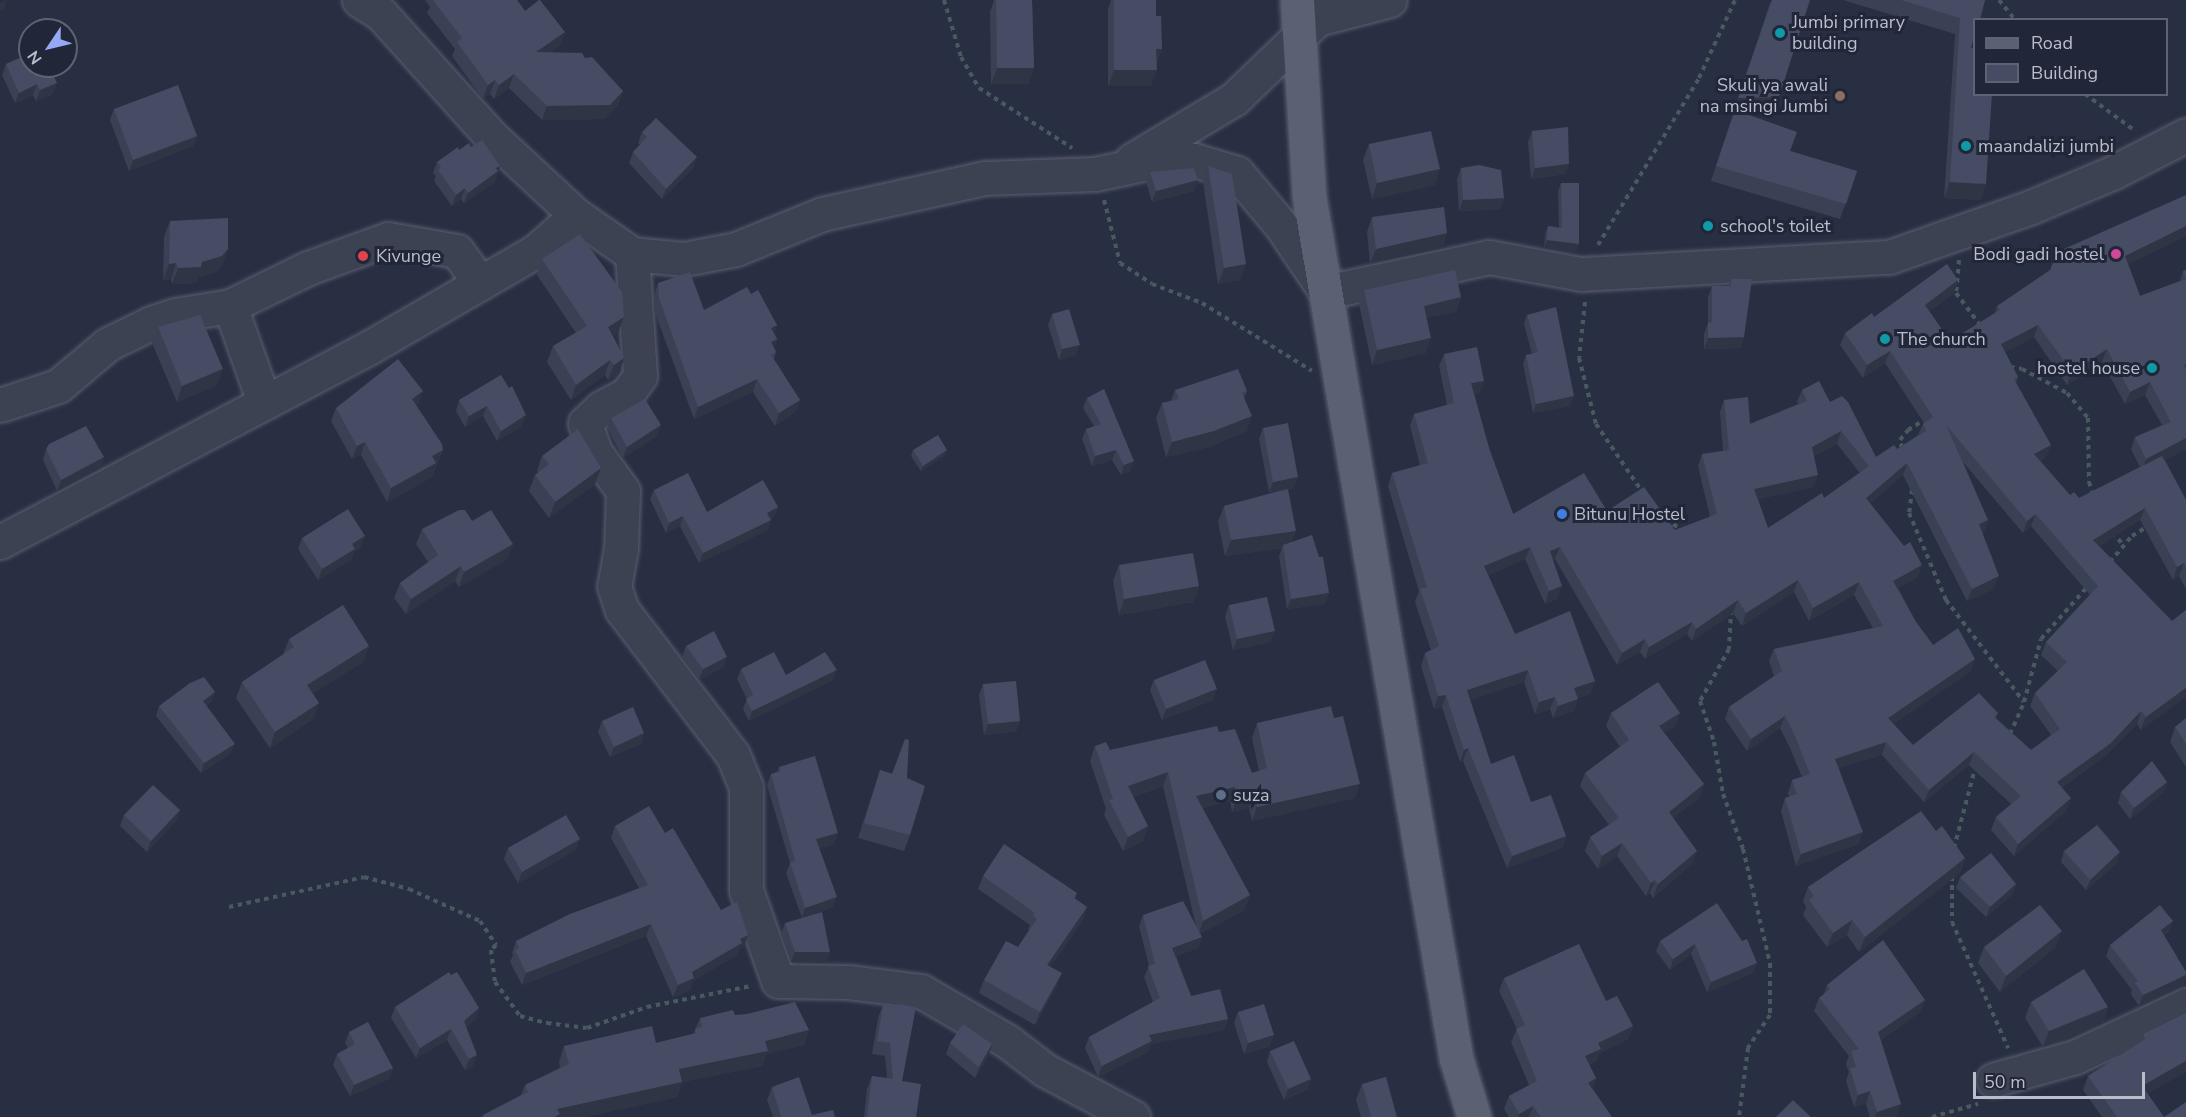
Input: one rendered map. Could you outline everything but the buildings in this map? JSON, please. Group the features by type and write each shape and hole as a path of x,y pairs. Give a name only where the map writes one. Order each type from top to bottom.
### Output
{"main road":[{"path":"1310,15 1309,196 1456,1058 1474,1117"}],"street":[{"path":"359,0 381,14 491,136 576,215 632,254 684,259 736,249 822,214 985,178 1095,174 1173,160 1194,160 1237,173 1280,224 1326,292 1489,257 1581,273 1889,257 2031,207 2173,142"},
{"path":"1095,174 1135,159 1234,99 1310,15 1390,0"},
{"path":"0,543 480,283 537,250 576,215"},
{"path":"0,405 58,386 108,344 151,323 175,315 230,306 308,268 388,239 457,251 480,283"},
{"path":"632,254 640,376 627,394 601,408 585,423 595,452 623,491 621,548 614,586 622,610 733,755 746,788 746,890 778,981 848,982 921,991 1007,1041 1045,1070 1133,1117"},
{"path":"230,306 264,402"},
{"path":"1993,1080 2075,1057 2186,1005"}],"path":[{"path":"944,0 962,57 980,88 1067,143 1095,174 1113,226 1120,263 1152,284 1202,303 1343,391"},
{"path":"1648,499 1596,424 1579,358 1586,291 1581,273 1699,78 1735,0"},
{"path":"2000,0 2014,18"},
{"path":"2089,96 2173,142"},
{"path":"1951,236 1959,258 1956,293 1986,334"},
{"path":"2002,360 2005,367 2022,369 2067,393 2088,418 2089,482 2096,504"},
{"path":"1902,451 1900,440 1908,430 1936,412"},
{"path":"1913,481 1909,513 1946,600 2024,702"},
{"path":"1663,516 1688,538"},
{"path":"2106,522 2124,546"},
{"path":"2101,571 2124,546 2150,525"},
{"path":"2004,737 2013,732 2024,702 2041,639 2094,580"},
{"path":"1727,604 1733,614 1729,649 1700,701 1714,742 1723,794 1743,849 1770,963 1770,1015 1749,1048 1739,1117"},
{"path":"1952,856 1977,760"},
{"path":"1932,1117 1982,1102 2008,1048 1952,922 1952,867"},
{"path":"229,907 364,877 409,889 480,921 496,945 490,950 495,982 520,1016 547,1023 587,1028 647,1007 778,981"}],"place":[{"name":"Jumbi primary building","path":"1780,33"},
{"name":"Skuli ya awali na msingi Jumbi","path":"1840,96"},
{"name":"maandalizi jumbi","path":"1966,146"},
{"name":"school's toilet","path":"1708,226"},
{"name":"Bodi gadi hostel","path":"2116,254"},
{"name":"Kivunge","path":"363,256"},
{"name":"The church","path":"1885,339"},
{"name":"hostel house","path":"2152,368"},
{"name":"Bitunu Hostel","path":"1562,514"},
{"name":"suza","path":"1221,795"}]}
